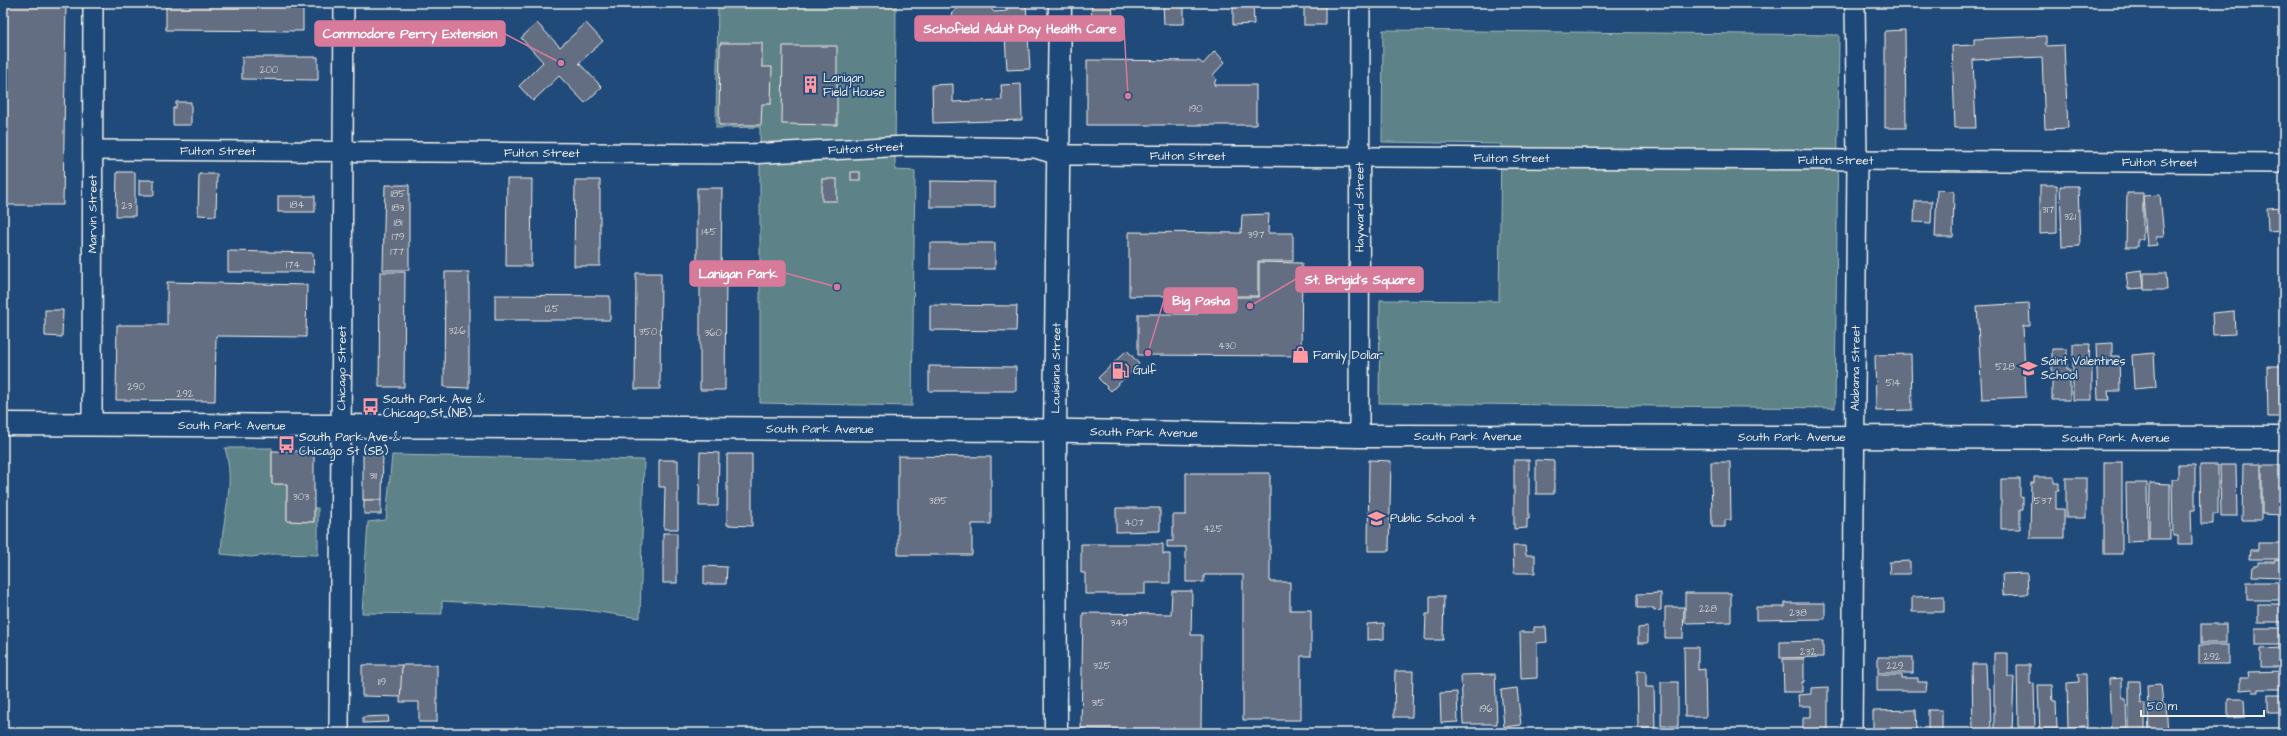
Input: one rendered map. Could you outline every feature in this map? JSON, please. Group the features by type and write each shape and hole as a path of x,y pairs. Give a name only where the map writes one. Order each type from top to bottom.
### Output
{"street":[{"name":"Marvin Street","path":"92,425 94,150 93,3"},
{"name":"Chicago Street","path":"339,733 344,3"},
{"name":"Louisiana Street","path":"1056,733 1055,431 1060,3"},
{"name":"Hayward Street","path":"1359,436 1360,3"},
{"name":"Alabama Street","path":"1852,733 1857,160 1855,3"},
{"name":"Fulton Street","path":"94,150 748,154 907,146 1035,148 1058,155 2284,162"},
{"name":"South Park Avenue","path":"3,424 1055,431 1359,436 2284,438"}],"green space":[{"path":"718,3 896,3 895,170 915,171 912,406 760,403 760,127 716,128"},
{"path":"1383,30 1839,35 1835,408 1379,403 1380,300 1499,301 1501,144 1382,142"},
{"path":"225,448 272,448 272,484 287,484 287,521 314,522 314,508 318,508 318,555 274,554 251,557 221,554 229,488 228,462"},
{"path":"392,455 644,460 640,618 585,610 442,601 442,614 362,613 368,522 386,520"}],"building":[{"path":"3,3 66,3 63,205 3,205"},
{"path":"166,3 303,3 303,31 166,30"},
{"path":"964,3 986,3 994,12 1007,11 1007,3 1026,3 1030,69 1007,70 1004,19 997,19 974,40 951,14"},
{"path":"1091,3 1112,3 1113,20 1092,21"},
{"path":"1163,3 1184,3 1184,24 1164,24"},
{"path":"1233,3 1253,3 1254,24 1233,25"},
{"path":"1304,3 1325,3 1325,25 1304,25"},
{"path":"537,23 560,47 586,23 603,41 579,63 602,87 585,103 559,76 533,101 519,86 543,62 521,38"},
{"path":"1905,30 1906,128 1885,128 1885,31"},
{"path":"2046,36 2046,46 2064,45 2068,128 2045,129 2042,57 1973,60 1976,128 1955,128 1952,46 1974,45 1974,39"},
{"path":"720,43 762,43 762,67 772,67 771,104 762,104 761,125 719,125"},
{"name":"Lanigan Field House","path":"783,46 837,46 837,125 782,124"},
{"path":"1215,51 1225,62 1213,75 1216,79 1214,85 1256,85 1256,125 1087,125 1087,60 1199,61 1203,64"},
{"path":"242,57 318,57 318,80 242,79"},
{"path":"953,84 953,102 1002,100 1001,85 1021,84 1022,120 933,123 932,85"},
{"path":"176,102 191,102 191,125 173,125 173,108 176,108"},
{"path":"117,172 135,172 135,216 116,216"},
{"path":"851,172 860,172 860,180 851,180"},
{"path":"199,174 217,174 216,216 198,215"},
{"path":"507,179 532,179 531,266 506,266"},
{"path":"822,179 837,179 837,201 822,201"},
{"path":"139,180 154,180 154,195 139,195"},
{"path":"575,180 600,180 600,266 574,266"},
{"path":"930,181 995,182 995,207 930,207"},
{"path":"385,185 409,185 409,270 383,270"},
{"path":"2040,185 2057,185 2057,233 2040,234"},
{"path":"2060,186 2078,186 2080,246 2062,247"},
{"path":"697,188 722,188 721,274 697,274"},
{"path":"1937,190 1954,191 1953,237 1935,237"},
{"path":"2127,193 2143,193 2143,239 2138,239 2138,247 2126,247"},
{"path":"2160,195 2164,237 2156,237 2157,245 2147,246 2143,196"},
{"path":"278,196 315,196 315,212 278,212"},
{"path":"1915,201 1932,201 1931,223 1914,222"},
{"path":"2284,207 2284,230 2268,231 2267,208"},
{"path":"1269,214 1268,233 1293,233 1293,261 1258,261 1258,296 1129,296 1129,232 1241,233 1242,215"},
{"path":"930,243 995,243 995,269 930,269"},
{"path":"228,251 313,253 314,272 228,272"},
{"path":"1259,262 1302,263 1301,356 1138,355 1138,314 1198,314 1198,297 1259,297"},
{"path":"2142,270 2144,288 2128,289 2126,272"},
{"path":"380,272 405,272 404,387 379,387"},
{"path":"445,272 469,272 469,388 444,387"},
{"path":"636,273 661,273 660,389 635,389"},
{"path":"2144,273 2166,273 2167,290 2144,290"},
{"path":"700,274 726,274 725,390 700,390"},
{"path":"167,282 307,285 306,337 216,336 215,401 116,400 117,325 167,325"},
{"path":"495,295 610,296 610,320 495,320"},
{"path":"2029,303 2030,326 2023,326 2026,397 1982,399 1977,306"},
{"path":"930,305 1017,306 1016,331 930,330"},
{"path":"45,310 63,310 62,337 45,336"},
{"path":"2234,311 2235,334 2213,335 2212,313"},
{"path":"2112,343 2112,356 2119,356 2120,391 2108,391 2109,400 2098,400 2096,344"},
{"path":"2073,344 2090,344 2089,360 2092,361 2092,400 2073,400"},
{"path":"2052,349 2067,349 2067,369 2070,369 2070,400 2052,400"},
{"path":"1127,350 1139,364 1111,391 1098,378"},
{"path":"2154,353 2156,387 2134,389 2132,355"},
{"path":"1911,354 1912,410 1876,411 1875,355"},
{"path":"929,366 1016,367 1016,391 929,391"},
{"path":"2267,366 2284,366 2284,417 2268,417"},
{"path":"363,450 383,451 382,500 363,500"},
{"path":"272,451 309,451 314,456 314,522 287,521 287,484 272,484"},
{"path":"700,452 719,453 718,506 699,506"},
{"path":"727,454 752,454 752,526 727,525"},
{"path":"898,456 991,457 991,524 972,524 972,555 898,555"},
{"path":"659,460 678,460 678,529 664,529 665,487 659,487"},
{"path":"1369,460 1391,461 1389,551 1368,551"},
{"path":"1514,460 1529,460 1529,519 1527,519 1527,528 1514,529"},
{"path":"1536,460 1554,461 1554,494 1536,494"},
{"path":"1711,462 1730,462 1731,520 1725,520 1725,527 1712,527"},
{"path":"2104,462 2122,462 2122,554 2104,554"},
{"path":"2243,464 2261,464 2261,520 2242,520"},
{"path":"2282,464 2284,464 2284,526 2282,526"},
{"path":"2178,465 2195,465 2195,510 2191,510 2192,544 2178,544 2178,536 2173,536 2172,479 2178,479"},
{"path":"2200,465 2218,465 2218,514 2213,514 2213,524 2201,524"},
{"path":"2220,465 2236,465 2237,516 2221,516"},
{"path":"2262,465 2281,465 2281,515 2262,514"},
{"path":"1186,473 1270,473 1270,582 1290,582 1290,610 1311,610 1311,656 1301,656 1301,720 1243,720 1243,575 1204,575 1204,582 1186,582 1186,547 1167,547 1167,541 1173,541 1173,515 1186,515"},
{"path":"2034,477 2054,477 2054,483 2059,483 2059,491 2056,491 2056,509 2064,509 2064,538 2030,538 2031,483 2034,483"},
{"path":"2066,478 2086,478 2086,518 2066,518"},
{"path":"2001,479 2020,479 2020,497 2023,496 2023,509 2020,509 2020,529 2001,529"},
{"path":"2126,483 2147,483 2148,541 2127,542"},
{"path":"2150,483 2170,484 2170,539 2149,539"},
{"path":"364,500 381,500 381,514 364,514"},
{"path":"1116,508 1160,508 1160,531 1116,532"},
{"path":"663,533 677,533 677,583 663,583"},
{"path":"2258,543 2284,543 2284,559 2249,559 2250,550 2258,550"},
{"path":"1081,544 1163,544 1163,554 1170,554 1170,583 1145,583 1145,594 1085,594 1085,573 1081,573"},
{"path":"1513,546 1525,546 1526,555 1535,555 1535,573 1514,573"},
{"path":"2275,560 2284,561 2284,577 2252,576 2253,566 2258,566 2258,562 2275,562"},
{"path":"1910,561 1910,574 1890,574 1889,562"},
{"path":"704,566 727,567 726,584 704,584"},
{"path":"2027,573 2028,594 2003,595 2002,574"},
{"path":"2247,582 2284,582 2284,600 2247,600"},
{"path":"1172,591 1192,591 1191,635 1202,635 1201,730 1081,729 1083,613 1171,614"},
{"path":"1661,593 1661,610 1654,611 1654,608 1637,608 1637,594"},
{"path":"1685,593 1731,593 1731,622 1685,623"},
{"path":"1430,596 1444,596 1443,640 1425,640 1426,614 1430,614"},
{"path":"1944,596 1944,612 1912,612 1912,597"},
{"path":"1785,603 1825,603 1825,619 1756,620 1756,607 1785,607"},
{"path":"2258,604 2284,604 2284,622 2258,622"},
{"path":"1665,607 1684,607 1683,638 1665,638"},
{"path":"1384,623 1384,639 1367,640 1367,624"},
{"path":"2201,624 2226,624 2226,643 2201,643"},
{"path":"1534,627 1546,627 1547,642 1537,643 1537,678 1521,679 1520,632 1534,632"},
{"path":"1648,627 1648,643 1638,643 1638,628"},
{"path":"2255,628 2284,628 2284,645 2255,645"},
{"path":"1823,641 1823,657 1780,658 1780,642"},
{"path":"2199,645 2229,645 2229,664 2199,664"},
{"path":"1684,647 1698,647 1698,670 1705,669 1706,717 1685,717"},
{"path":"2284,648 2284,667 2261,667 2261,649"},
{"path":"1994,653 2008,653 2008,677 2014,677 2012,733 1994,732"},
{"path":"1878,657 1913,657 1913,673 1878,673"},
{"path":"1783,659 1804,659 1804,682 1802,682 1802,692 1784,692"},
{"path":"1972,664 1986,664 1987,688 1990,688 1991,732 1973,732"},
{"path":"362,665 402,665 402,697 362,696"},
{"path":"402,665 437,665 437,722 419,722 419,702 400,702"},
{"path":"2017,665 2030,665 2030,684 2034,683 2035,727 2018,727"},
{"path":"1395,671 1413,671 1412,717 1394,717"},
{"path":"1637,671 1646,671 1646,687 1654,687 1655,728 1638,728"},
{"path":"2284,671 2284,689 2259,689 2259,692 2253,692 2252,689 2240,690 2240,678 2249,678 2248,672"},
{"path":"1495,674 1497,724 1463,724 1461,675"},
{"path":"2078,674 2086,674 2087,727 2068,728 2067,683 2079,682"},
{"path":"1877,675 1902,675 1902,678 1918,678 1918,682 1927,682 1926,691 1877,691"},
{"path":"2122,678 2122,699 2126,699 2127,729 2118,729 2118,733 2111,733 2109,679"},
{"path":"2129,681 2140,681 2141,703 2145,703 2145,733 2129,733"},
{"path":"1661,682 1678,682 1678,726 1661,726"},
{"path":"2161,684 2163,705 2166,705 2168,733 2149,733 2147,685"},
{"path":"2038,685 2052,685 2053,701 2056,701 2057,729 2045,729 2046,733 2040,733"},
{"path":"1828,687 1828,733 1803,733 1803,717 1811,717 1811,706 1799,706 1798,695 1811,694 1811,688"},
{"path":"1517,688 1521,725 1504,727 1501,690"},
{"path":"1457,692 1458,722 1441,723 1440,693"},
{"path":"2268,695 2284,695 2284,713 2268,713"},
{"path":"2228,699 2244,699 2245,717 2228,718"},
{"path":"1916,710 1917,733 1873,733 1873,711"},
{"path":"1928,710 1942,710 1942,733 1928,733"},
{"path":"388,716 389,722 363,723 363,717"}],"place":[{"name":"Commodore Perry Extension","path":"561,63"},
{"name":"Lanigan Field House","path":"810,85"},
{"name":"Schofield Adult Day Health Care","path":"1128,96"},
{"name":"Lanigan Park","path":"837,287"},
{"name":"St. Brigid's Square","path":"1250,306"},
{"name":"Big Pasha","path":"1148,353"},
{"name":"Family Dollar","path":"1300,355"},
{"name":"Saint Valentines School","path":"2028,368"},
{"name":"Gulf","path":"1120,370"},
{"name":"South Park Ave & Chicago St (NB)","path":"370,406"},
{"name":"South Park Ave & Chicago St (SB)","path":"286,444"},
{"name":"Public School 4","path":"1377,518"}]}
